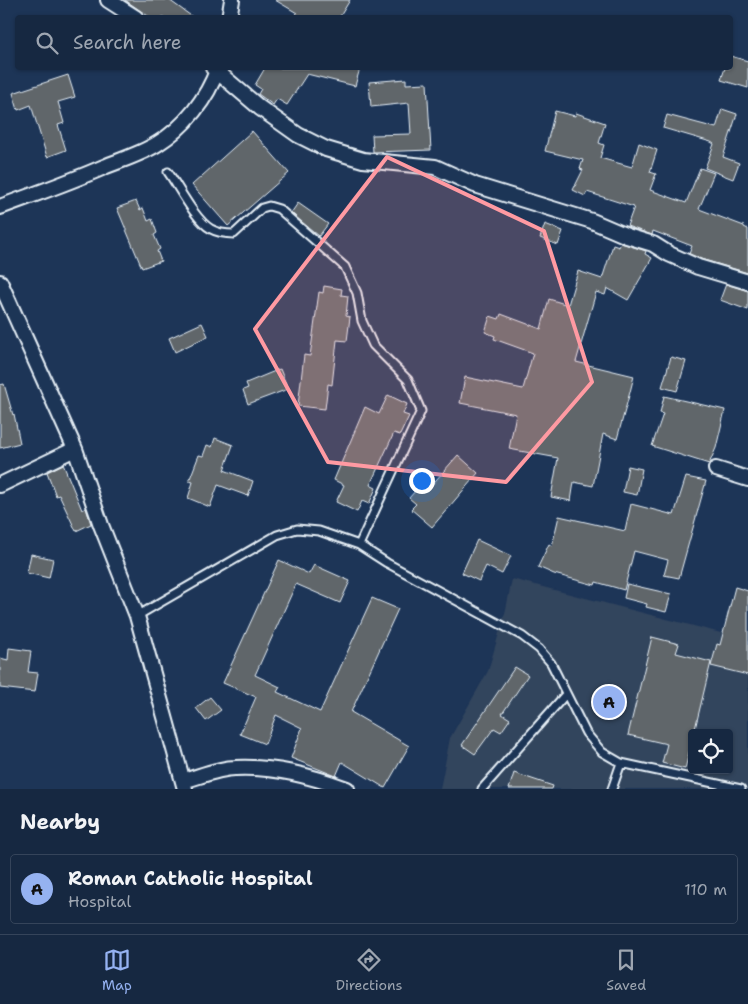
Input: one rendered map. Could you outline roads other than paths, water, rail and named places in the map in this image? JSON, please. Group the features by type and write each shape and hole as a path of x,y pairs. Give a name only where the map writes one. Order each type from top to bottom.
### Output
{"street":[{"path":"108,0 131,15"},
{"path":"230,15 232,0"},
{"path":"0,207 74,180 156,145 174,132 195,111 210,87 215,70"},
{"path":"218,70 260,108 298,135 326,149 363,160 435,167 475,185 592,221 627,236 653,244 669,254 698,266 748,282"},
{"path":"1,288 75,449 101,525 137,616 184,785 233,768 281,770 347,789"},
{"path":"0,485 75,449"},
{"path":"716,469 748,479"}],"lane":[{"path":"168,172 202,224 223,234 234,234 262,208 269,206 279,209 345,267 357,293 362,321 373,345 408,380 421,411 360,545"},
{"path":"137,616 277,535 297,529 320,531 360,545 386,563 522,636 539,649 551,663 586,733 602,752 621,763 741,789"},
{"path":"482,789 566,694"},
{"path":"612,789 621,763"}],"place":[{"name":"Roman Catholic Hospital","path":"609,702"}]}
